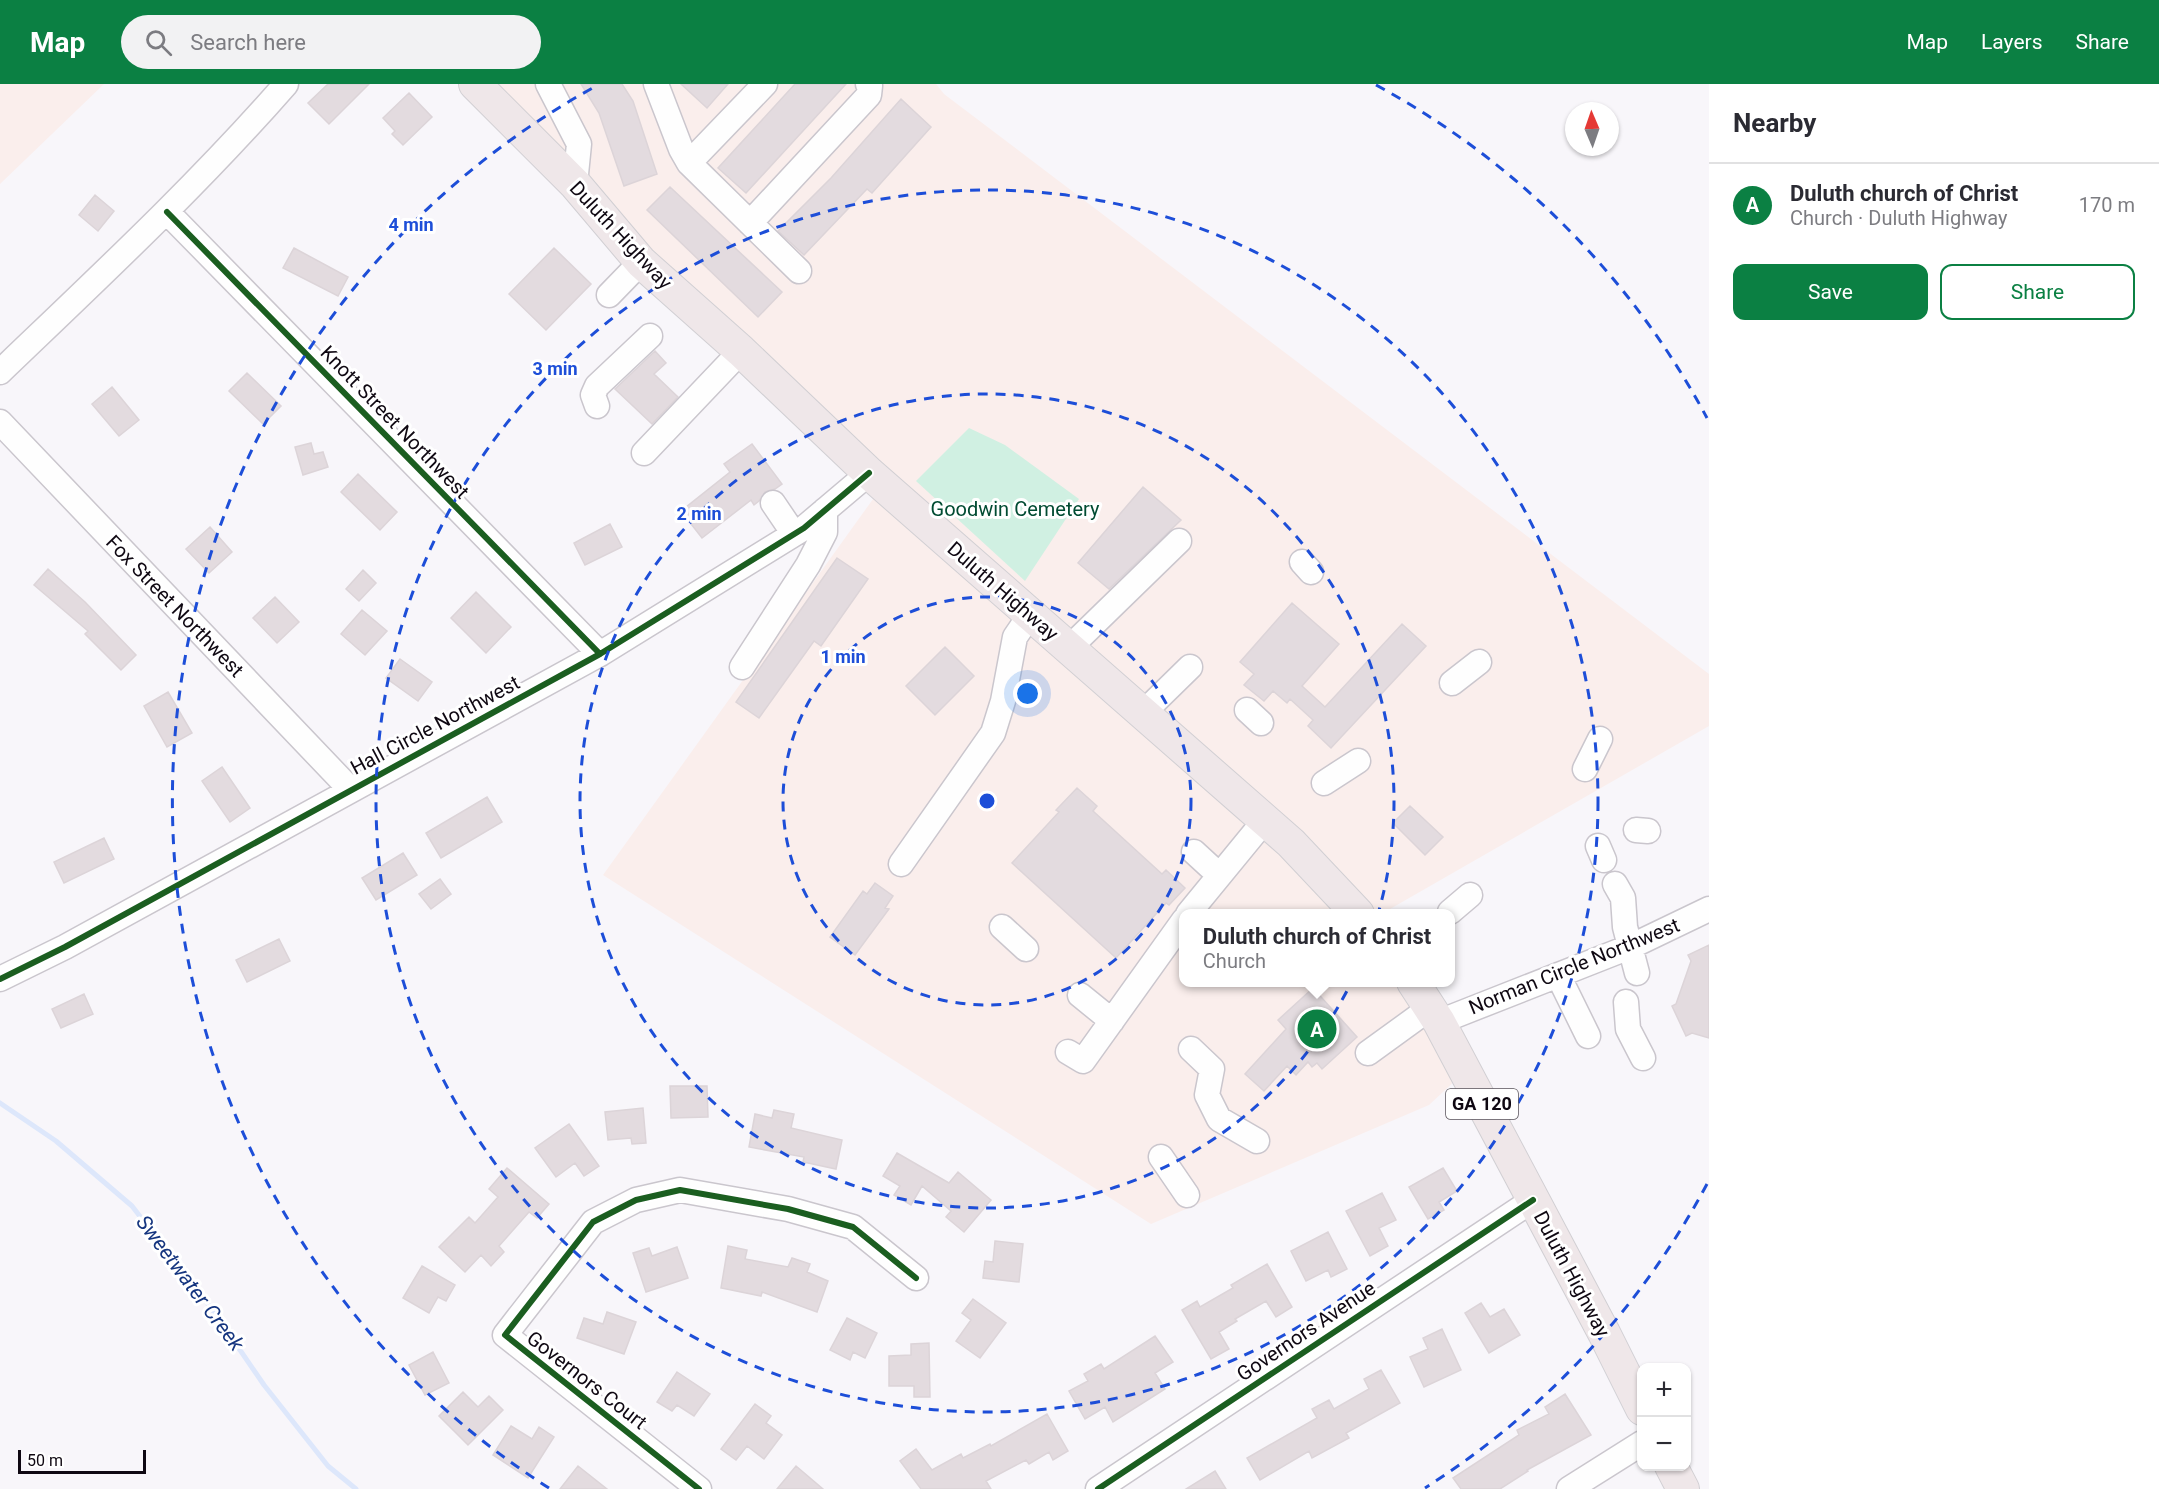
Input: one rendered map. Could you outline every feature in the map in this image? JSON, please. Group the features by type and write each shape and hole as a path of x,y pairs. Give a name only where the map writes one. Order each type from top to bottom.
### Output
{"main road":[{"name":"Duluth Highway","path":"475,84 575,184 641,262 741,351 869,473 1291,843 1353,909"},
{"name":"Duluth Highway","path":"1416,987 1434,1015 1533,1200 1637,1401"},
{"path":"1673,1471 1683,1489"}],"street":[{"path":"0,372 167,212 256,119 286,84"},
{"path":"548,84 579,144 575,184"},
{"path":"656,84 681,149 689,163 799,271"},
{"path":"689,163 765,84"},
{"path":"750,223 869,95 870,86 868,84"},
{"name":"Knott Street Northwest","path":"167,212 600,654"},
{"path":"609,295 641,262"},
{"path":"597,406 592,395 597,386 650,336"},
{"path":"644,453 741,351"},
{"name":"Fox Street Northwest","path":"0,422 350,789"},
{"name":"Hall Circle Northwest","path":"0,979 65,947 600,654 794,534 869,473"},
{"path":"773,504 794,534"},
{"path":"742,667 808,565 825,532 825,510"},
{"path":"1068,649 1179,541"},
{"path":"901,864 993,733 1003,700 1015,637 1030,615"},
{"path":"1452,683 1479,662"},
{"path":"1143,713 1198,667"},
{"path":"1585,769 1600,739"},
{"path":"1324,783 1358,761"},
{"path":"1192,909 1265,820"},
{"path":"1194,852 1219,875"},
{"path":"1624,892 1626,927 1637,973"},
{"path":"1454,909 1470,895"},
{"name":"Norman Circle Northwest","path":"1368,1053 1434,1015 1557,975 1632,946 1709,909"},
{"path":"1002,927 1026,949"},
{"path":"1068,1052 1083,1061 1179,927"},
{"path":"1557,975 1588,1036"},
{"path":"1080,995 1112,1021"},
{"path":"1626,1002 1628,1029 1643,1058"},
{"path":"1191,1050 1212,1069 1207,1095 1219,1119 1257,1141"},
{"path":"1161,1157 1187,1196"},
{"name":"Governors Court","path":"699,1489 505,1335 593,1222 636,1200 680,1190 788,1209 852,1227 916,1278"},
{"name":"Governors Avenue","path":"1098,1489 1533,1200"},
{"path":"1569,1489 1637,1446"}],"shaded area":[{"path":"0,84 104,84 0,184"},
{"path":"476,84 936,84 944,94 1709,674 1709,726 1390,909 1179,909 1179,987 1421,987 1472,1065 1429,1105 1151,1224 603,875 891,474 684,304"}],"green space":[{"name":"Goodwin Cemetery","path":"969,428 1005,445 1079,499 1025,581 916,481"}],"building":[{"path":"328,84 369,84 329,124 308,103"},
{"path":"581,84 622,84 633,101 657,174 624,186 599,113"},
{"path":"681,84 728,84 707,108"},
{"path":"795,84 846,84 746,193 718,168"},
{"path":"409,93 432,117 403,145 392,134 395,131 383,118"},
{"path":"901,99 931,127 872,193 867,189 804,255 778,231 831,178"},
{"path":"670,187 782,292 758,317 647,210"},
{"path":"95,195 114,211 98,231 79,215"},
{"path":"294,248 348,277 338,296 283,268"},
{"path":"554,248 591,284 546,330 509,294"},
{"path":"655,351 666,363 654,374 678,397 652,424 615,389"},
{"path":"247,373 281,406 263,424 229,391"},
{"path":"112,387 139,420 119,436 92,404"},
{"path":"311,443 314,454 323,452 328,467 303,475 295,447"},
{"path":"752,444 782,484 765,492 754,505 751,500 702,538 681,511 730,472 724,464"},
{"path":"358,474 397,512 380,530 341,492"},
{"path":"1143,487 1181,520 1109,589 1078,563"},
{"path":"610,524 622,547 585,565 574,543"},
{"path":"210,527 232,552 209,573 186,549"},
{"path":"837,558 868,579 821,646 814,641 759,718 736,702"},
{"path":"48,569 85,602 136,655 121,670 85,634 88,631 34,585"},
{"path":"363,570 376,583 359,601 346,589"},
{"path":"476,592 511,627 486,653 451,618"},
{"path":"275,597 299,622 277,643 253,618"},
{"path":"1292,603 1339,644 1302,686 1325,707 1402,624 1426,646 1331,748 1308,726 1313,720 1290,699 1287,703 1273,691 1264,701 1244,685 1254,674 1240,662"},
{"path":"362,610 387,631 365,655 341,634"},
{"path":"945,647 974,676 935,715 906,686"},
{"path":"400,659 432,682 418,701 386,678"},
{"path":"168,692 192,733 167,747 144,706"},
{"path":"222,767 250,808 230,822 202,781"},
{"path":"1077,788 1097,806 1093,811 1162,874 1166,870 1185,888 1169,905 1166,903 1116,958 1012,863 1059,812 1056,810"},
{"path":"487,797 502,822 441,858 426,833"},
{"path":"1410,806 1443,837 1425,855 1393,823"},
{"path":"104,838 114,859 64,883 54,862"},
{"path":"403,853 417,875 376,900 362,878"},
{"path":"440,879 451,894 431,909 419,894"},
{"path":"875,883 893,896 885,908 889,909 855,955 830,937 863,891 867,894"},
{"path":"279,939 290,961 247,982 236,960"},
{"path":"1709,945 1709,1038 1692,1033 1686,1036 1672,1006 1676,1004 1691,961 1688,955"},
{"path":"1313,988 1357,1037 1322,1069 1317,1063 1312,1067 1308,1062 1296,1075 1287,1066 1264,1091 1245,1074 1286,1029 1278,1020"},
{"path":"84,994 93,1014 61,1028 52,1009"},
{"path":"670,1086 707,1086 708,1117 671,1118"},
{"path":"643,1108 646,1143 632,1144 631,1138 608,1140 605,1112"},
{"path":"774,1110 794,1114 791,1128 842,1140 836,1169 803,1162 804,1157 749,1147 755,1114 772,1118"},
{"path":"569,1124 599,1166 584,1176 575,1163 556,1177 535,1148"},
{"path":"897,1153 949,1183 958,1172 991,1200 964,1232 946,1217 951,1211 922,1186 911,1205 894,1195 900,1186 883,1176"},
{"path":"507,1168 549,1204 537,1218 529,1212 499,1246 504,1252 491,1266 481,1255 465,1272 439,1247 469,1217 475,1223 498,1197 489,1189"},
{"path":"1443,1168 1457,1191 1439,1202 1444,1210 1428,1219 1409,1187"},
{"path":"1382,1193 1396,1220 1379,1228 1388,1246 1370,1256 1346,1211"},
{"path":"1328,1232 1347,1269 1331,1277 1328,1270 1306,1281 1291,1251"},
{"path":"995,1241 1023,1244 1019,1282 983,1278 985,1261 993,1262"},
{"path":"728,1246 747,1250 745,1259 788,1267 792,1258 810,1264 807,1272 828,1281 817,1312 762,1292 761,1296 721,1288"},
{"path":"677,1247 688,1278 646,1292 633,1253 649,1248 652,1256"},
{"path":"1267,1264 1292,1307 1276,1317 1266,1301 1235,1319 1237,1321 1219,1332 1229,1349 1211,1359 1182,1310 1197,1301 1200,1307 1233,1288 1231,1285"},
{"path":"422,1266 455,1285 446,1301 438,1297 429,1313 403,1298"},
{"path":"973,1299 1006,1323 980,1358 956,1341 971,1320 962,1313"},
{"path":"1481,1303 1490,1317 1504,1309 1520,1335 1489,1353 1465,1313"},
{"path":"607,1312 636,1322 624,1354 577,1338 584,1318 603,1324"},
{"path":"847,1318 877,1333 865,1358 853,1352 850,1360 830,1350"},
{"path":"1442,1329 1461,1370 1424,1387 1410,1357 1428,1349 1423,1338"},
{"path":"1155,1336 1173,1362 1155,1373 1165,1389 1113,1422 1105,1407 1085,1419 1069,1391 1088,1381 1084,1374 1101,1364 1104,1369"},
{"path":"929,1343 930,1397 914,1397 914,1386 889,1386 889,1356 911,1355 911,1344"},
{"path":"433,1352 449,1383 425,1395 409,1365"},
{"path":"1381,1370 1400,1403 1346,1433 1349,1438 1312,1458 1309,1451 1260,1480 1247,1458 1317,1418 1312,1409 1329,1400 1334,1409 1369,1389 1364,1379"},
{"path":"677,1372 710,1394 694,1416 677,1405 672,1411 657,1402"},
{"path":"463,1392 478,1407 489,1396 503,1410 468,1445 439,1416"},
{"path":"1565,1394 1591,1435 1527,1470 1500,1489 1461,1489 1453,1478 1519,1435 1517,1430 1549,1414 1545,1407"},
{"path":"755,1404 771,1416 766,1423 782,1435 764,1459 747,1446 736,1460 721,1449"},
{"path":"1047,1414 1068,1451 1053,1460 1049,1452 1029,1464 1026,1460 986,1481 991,1489 921,1489 900,1461 916,1449 932,1470 961,1454 963,1458 990,1444 991,1446"},
{"path":"511,1426 532,1439 539,1427 554,1437 528,1478 493,1455"},
{"path":"578,1466 607,1489 560,1489"},
{"path":"796,1466 823,1489 777,1489"},
{"path":"1215,1471 1226,1489 1186,1489"}],"waterway":[{"name":"Sweetwater Creek","path":"0,1103 56,1141 132,1206 214,1312 264,1385 328,1466 356,1489"}],"cycle path":[{"path":"167,212 600,654"},
{"path":"0,979 65,947 600,654 804,528 869,473"},
{"path":"699,1489 505,1335 593,1222 636,1200 680,1190 788,1209 853,1227 916,1278"},
{"path":"1098,1489 1533,1200"}],"place":[{"name":"Duluth church of Christ","path":"1317,1029"}]}
